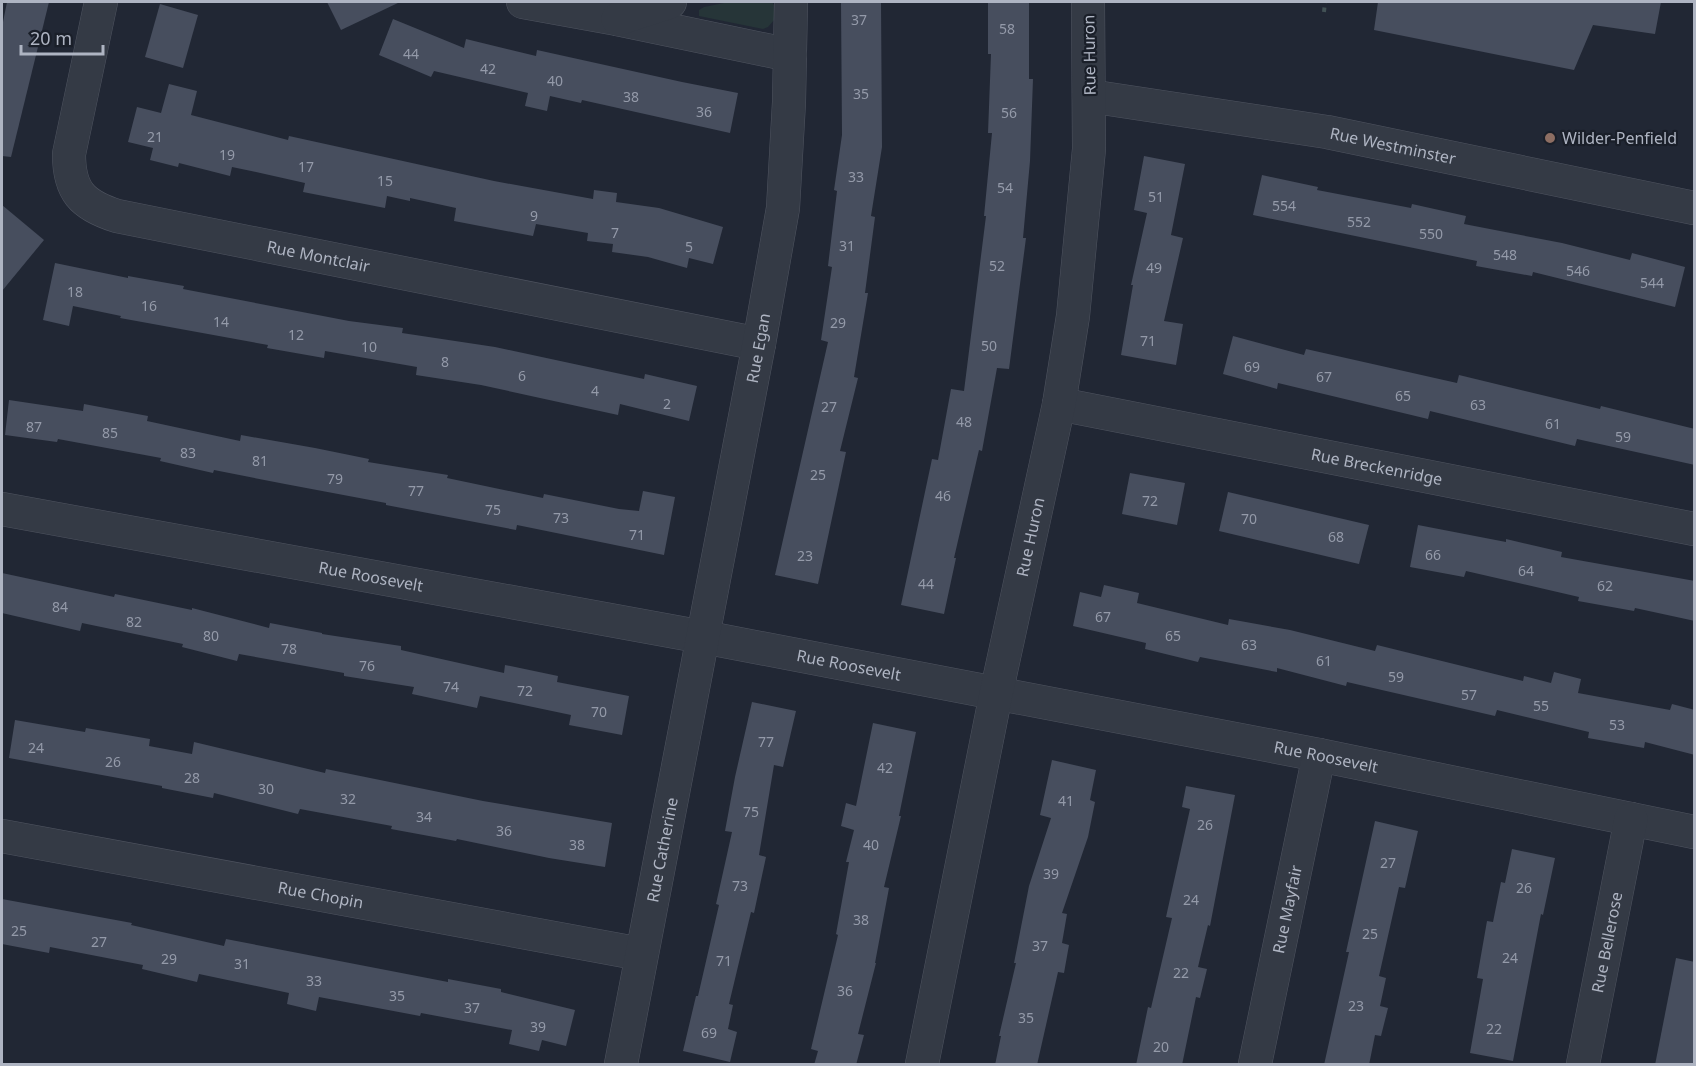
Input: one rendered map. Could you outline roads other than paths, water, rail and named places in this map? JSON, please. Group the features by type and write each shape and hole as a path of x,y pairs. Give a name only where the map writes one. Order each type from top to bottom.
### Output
{"street":[{"name":"Rue Montclair","path":"101,2 69,154 69,172 75,189 86,202 101,211 759,344"},
{"path":"523,2 790,55"},
{"path":"617,19 670,2"},
{"name":"Rue Egan","path":"703,637 783,208 791,2"},
{"name":"Rue Huron","path":"922,1065 996,694 1059,404 1073,316 1089,149 1088,2"},
{"name":"Rue Westminster","path":"1089,96 1327,132 1695,208"},
{"name":"Rue Breckenridge","path":"1059,404 1695,529"},
{"name":"Rue Roosevelt","path":"2,509 703,637 1319,755 1695,832"},
{"name":"Rue Catherine","path":"621,1065 703,637"},
{"name":"Rue Mayfair","path":"1255,1065 1319,755"},
{"name":"Rue Bellerose","path":"1583,1065 1631,819"},
{"name":"Rue Chopin","path":"2,836 641,954"}],"place":[{"name":"Wilder-Penfield","path":"1550,138"}]}
